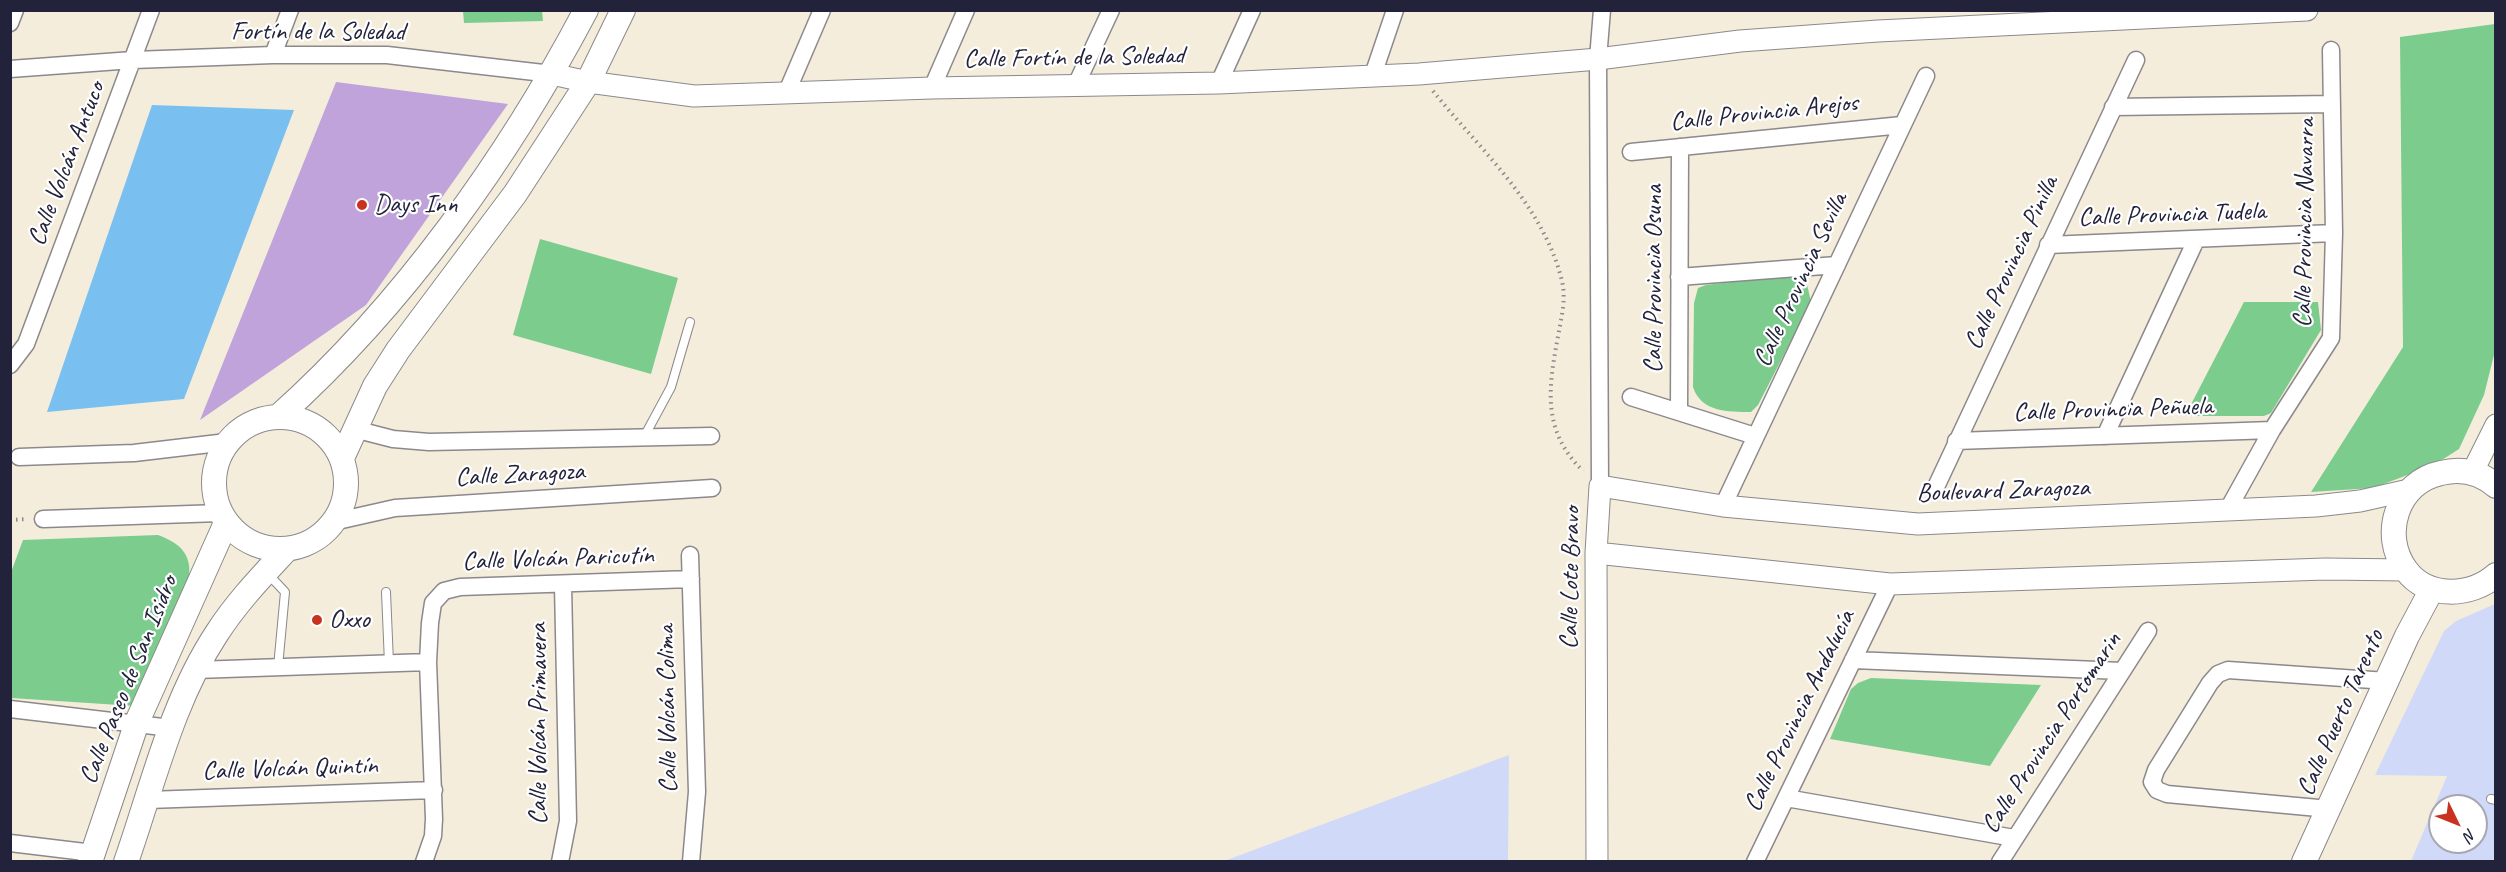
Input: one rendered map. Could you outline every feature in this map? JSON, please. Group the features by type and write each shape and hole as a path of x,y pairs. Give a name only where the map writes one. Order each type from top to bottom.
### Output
{"main road":[{"path":"279,416 327,373 429,252 490,169 552,74 586,10"},
{"path":"342,458 375,386 398,350 515,194 588,82 622,10"},
{"path":"279,416 298,418 317,427 332,440 342,458 346,480 343,502 333,522 313,540 287,549 264,548 243,538 223,518 213,489 216,464 227,442 250,423 279,416"},
{"path":"2494,578 2471,590 2451,592 2432,589 2406,570 2395,549 2393,528 2397,508 2409,490 2429,475 2454,470 2472,473 2496,486"},
{"name":"Calle Paseo de San Isidro","path":"92,857 137,722 223,518"},
{"path":"126,861 171,728 196,670 216,634 265,572 287,549"},
{"name":"Calle Puerto Tarento","path":"2304,861 2432,589"}],"street":[{"path":"10,23 15,10"},
{"name":"Calle Volcán Antuco","path":"10,365 17,360 26,344 151,10"},
{"path":"273,55 290,10"},
{"path":"786,94 822,10"},
{"path":"932,88 966,10"},
{"path":"1076,85 1110,10"},
{"path":"1219,83 1252,10"},
{"path":"1373,75 1395,10"},
{"path":"1600,486 1598,59 1602,10"},
{"name":"Calle Fortín de la Soledad","path":"552,74 588,82 694,96 932,88 1219,83 1419,74 1598,59 1751,40 2063,17 2307,10"},
{"name":"Calle Provincia Navarra","path":"2227,511 2272,430 2331,338 2334,233 2331,50"},
{"name":"Fortín de la Soledad","path":"10,69 133,60 273,55 387,55 552,74"},
{"name":"Calle Provincia Pinilla","path":"1935,489 2136,60"},
{"name":"Calle Provincia Sevilla","path":"1723,506 1926,76"},
{"path":"2114,108 2332,104"},
{"name":"Calle Provincia Arejos","path":"1631,152 1902,125"},
{"name":"Calle Provincia Osuna","path":"1679,411 1680,147"},
{"name":"Calle Provincia Tudela","path":"2048,245 2334,233"},
{"path":"2105,436 2196,240"},
{"path":"1679,277 1837,266"},
{"path":"1631,397 1755,436"},
{"path":"2472,473 2496,425"},
{"name":"Calle Zaragoza","path":"354,429 393,438 429,442 711,436"},
{"name":"Calle Provincia Peñuela","path":"1956,441 2272,430"},
{"path":"19,457 134,453 227,442"},
{"name":"Boulevard Zaragoza","path":"1600,486 1723,506 1918,524 2327,505 2409,490"},
{"name":"Calle Lote Bravo","path":"1597,861 1596,553 1600,486"},
{"name":"Calle Zaragoza","path":"333,522 395,508 712,488"},
{"path":"43,519 223,518"},
{"path":"1596,553 1890,584 2325,569 2406,570"},
{"name":"Calle Volcán Colima","path":"690,555 697,792 692,861"},
{"name":"Calle Volcán Paricutín","path":"428,662 433,603 444,591 460,587 691,579"},
{"name":"Calle Provincia Andalucía","path":"1755,861 1890,584"},
{"name":"Calle Volcán Primavera","path":"561,861 568,821 563,585"},
{"name":"Calle Provincia Portomarin","path":"2000,861 2148,631"},
{"path":"1853,660 2122,671"},
{"path":"196,670 428,662 434,790 433,836 424,861"},
{"path":"2329,809 2167,794 2157,790 2152,782 2156,770 2210,683 2218,674 2228,670 2387,681"},
{"path":"10,709 137,722 171,728"},
{"name":"Calle Volcán Quintín","path":"148,800 434,790"},
{"path":"1786,798 2014,838"},
{"path":"10,843 92,857"}],"lane":[{"path":"644,437 671,387 690,322"},
{"path":"265,572 285,592 278,667"},
{"path":"386,592 389,663"}],"path":[{"name":"Calle Lote Bravo","path":"1419,74 1528,204 1549,243 1562,283 1563,310 1549,383 1550,409 1559,441 1575,462 1600,486"}],"shaded area":[{"path":"2495,604 2495,861 2411,861 2428,821 2428,854 2488,854 2488,794 2439,794 2447,776 2375,775 2444,631 2456,621"},
{"path":"1509,755 1508,861 1224,861"}],"green space":[{"path":"463,11 542,11 543,21 464,23"},
{"path":"2495,24 2496,347 2484,395 2459,449 2434,465 2373,488 2311,492 2403,347 2400,37"},
{"path":"540,239 678,278 651,374 513,335"},
{"path":"1791,275 1806,280 1811,302 1758,405 1751,412 1725,411 1709,406 1702,401 1693,387 1694,303 1698,288 1706,285"},
{"path":"2244,302 2318,302 2321,330 2271,413 2264,416 2185,416"},
{"path":"158,535 173,542 183,551 189,562 189,578 135,706 11,698 10,575 23,540"},
{"path":"1871,678 2041,685 1990,766 1830,739 1851,689 1858,683"}],"water":[{"path":"152,105 294,110 184,399 47,412"}],"building":[{"name":"Days Inn","path":"336,82 508,104 366,305 200,420"}],"place":[{"name":"Days Inn","path":"362,205"},
{"name":"Oxxo","path":"317,620"}]}
